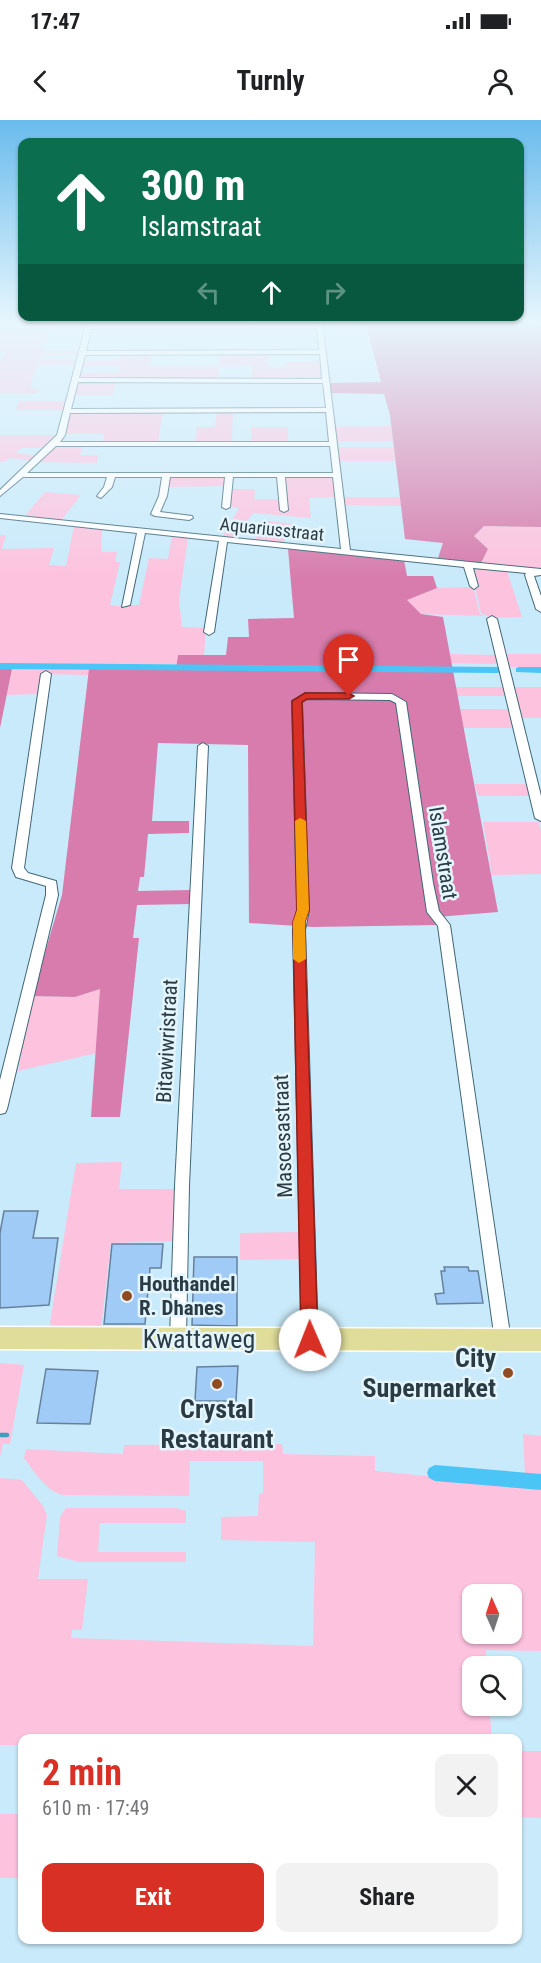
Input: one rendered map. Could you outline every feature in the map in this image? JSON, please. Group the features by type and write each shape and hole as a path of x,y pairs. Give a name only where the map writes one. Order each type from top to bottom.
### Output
{"main road":[{"name":"Kwattaweg","path":"0,1338 541,1340"}],"street":[{"path":"0,494 54,444 61,435 69,407"},
{"path":"329,407 346,553"},
{"path":"68,411 330,411"},
{"path":"54,444 333,444"},
{"path":"20,475 336,475"},
{"path":"166,475 163,496 155,514 189,518"},
{"path":"226,507 229,475"},
{"path":"281,475 284,510"},
{"path":"101,496 108,487 111,476"},
{"name":"Aquariusstraat","path":"0,516 538,572"},
{"path":"125,605 141,532"},
{"path":"209,632 223,540"},
{"path":"468,564 474,586"},
{"path":"538,572 529,575 541,609"},
{"path":"492,619 541,818"},
{"path":"0,1109 52,895 52,884 44,880 25,877 20,874 18,868 46,674"},
{"name":"Islamstraat","path":"299,930 303,910 301,698 396,699 433,912 444,925 503,1341"},
{"name":"Bitawiwristraat","path":"178,1338 182,1175 203,746"},
{"name":"Masoesastraat","path":"299,930 310,1340"}],"shaded area":[{"path":"17,407 67,407 66,410 16,410"},
{"path":"388,407 541,407 541,527 484,526 474,536 488,549 481,563 438,558 443,543 405,539"},
{"path":"163,411 158,443 102,444 104,434 63,434 70,413"},
{"path":"217,411 233,411 232,443 195,443 197,427 215,427"},
{"path":"391,426 393,441 335,441 334,427"},
{"path":"251,427 288,427 288,443 251,443"},
{"path":"0,435 58,435 48,448 21,448 16,453 39,456 33,461 10,458 5,462 0,462"},
{"path":"56,446 83,446 80,455 98,455 97,463 38,462"},
{"path":"336,447 394,447 395,461 338,461"},
{"path":"169,476 226,476 226,486 166,487"},
{"path":"330,476 334,478 336,497 309,498 311,518 253,513 234,540 221,539 239,508 228,506 229,489 255,489 254,499 280,499 280,510 286,511 283,477"},
{"path":"45,492 81,495 60,522 23,518"},
{"path":"340,497 400,497 401,506 341,505"},
{"path":"267,521 293,524 283,543 254,540"},
{"path":"74,526 102,529 101,552 117,552 115,562 120,562 110,605 126,607 127,605 139,605 149,558 168,559 172,537 188,538 179,600 182,627 206,628 204,655 178,655 177,664 0,664 0,535 6,535 2,549 54,548 49,565 66,566"},
{"path":"484,526 541,527 541,569 481,563 488,549 474,536"},
{"path":"288,549 404,560 407,576 433,576 437,588 407,600 421,614 443,617 498,912 437,917 438,925 313,927 249,923 248,745 158,743 152,821 189,821 189,833 148,834 144,877 140,877 138,891 191,890 191,904 137,905 133,938 139,938 120,1117 91,1117 100,989 75,997 32,996 62,895 89,669 176,669 178,655 226,655 228,637 249,637 248,619 294,618"},
{"path":"473,568 507,571 522,617 491,618 481,613 475,587 478,586"},
{"path":"473,587 480,614 485,616 421,614 406,600 437,588"},
{"path":"450,654 497,655 499,664 450,663"},
{"path":"503,654 541,654 541,668 507,667"},
{"path":"0,669 12,669 0,728"},
{"path":"12,669 89,669 89,675 43,674 40,694 7,695"},
{"path":"455,687 505,687 507,696 457,696"},
{"path":"512,687 541,687 541,718 519,718"},
{"path":"459,709 511,709 516,728 463,728"},
{"path":"475,784 529,784 532,796 478,796"},
{"path":"483,822 539,822 541,874 492,875"},
{"path":"100,989 97,1053 18,1071 32,996 75,997"},
{"path":"122,1162 119,1189 177,1189 176,1241 111,1243 100,1336 53,1331 50,1323 76,1163"},
{"path":"306,1232 308,1259 240,1260 240,1233"},
{"path":"0,1363 24,1365 10,1444 3,1444 0,1457"},
{"path":"523,1434 541,1436 541,1477 525,1475"},
{"path":"282,1444 283,1454 375,1456 375,1471 541,1487 541,1651 486,1650 486,1656 462,1656 462,1716 490,1716 492,1734 18,1734 18,1745 0,1745 0,1478 22,1480 43,1506 47,1515 38,1579 88,1579 82,1630 72,1630 71,1638 313,1646 315,1542 221,1540 221,1517 258,1516 259,1494 263,1493 263,1461 190,1461 189,1496 64,1495 52,1490 37,1475 24,1458 26,1449 123,1454 124,1445"},
{"path":"66,1508 176,1508 186,1511 186,1523 100,1523 98,1552 186,1552 186,1562 79,1562 57,1556 60,1517"},
{"path":"522,1751 541,1751 541,1818 522,1817"},
{"path":"0,1814 18,1814 18,1878 0,1878"}],"building":[{"path":"4,1211 38,1211 33,1238 58,1238 49,1305 0,1308 0,1233"},
{"name":"Houthandel R. Dhanes","path":"112,1244 163,1244 161,1268 150,1268 145,1324 104,1324"},
{"name":"Houthandel R. Dhanes","path":"194,1257 237,1257 237,1326 192,1325"},
{"path":"444,1267 468,1267 469,1271 478,1271 483,1303 437,1304 435,1294 444,1293 441,1271 445,1271"},
{"name":"Crystal Restaurant","path":"238,1366 236,1401 195,1401 197,1367"},
{"path":"46,1369 98,1371 90,1424 37,1423"}],"waterway":[{"path":"0,666 498,670"},
{"path":"519,670 541,670"},
{"path":"0,1435 7,1435"},
{"path":"435,1473 541,1482"}],"slow traffic":[{"path":"299,959 299,922 303,910 300,821"}],"place":[{"name":"Houthandel R. Dhanes","path":"127,1296"},
{"name":"City Supermarket","path":"508,1373"},
{"name":"Crystal Restaurant","path":"217,1384"}],"route":[{"path":"310,1340 300,976 299,922 303,910 297,699 303,696 349,696"}]}
